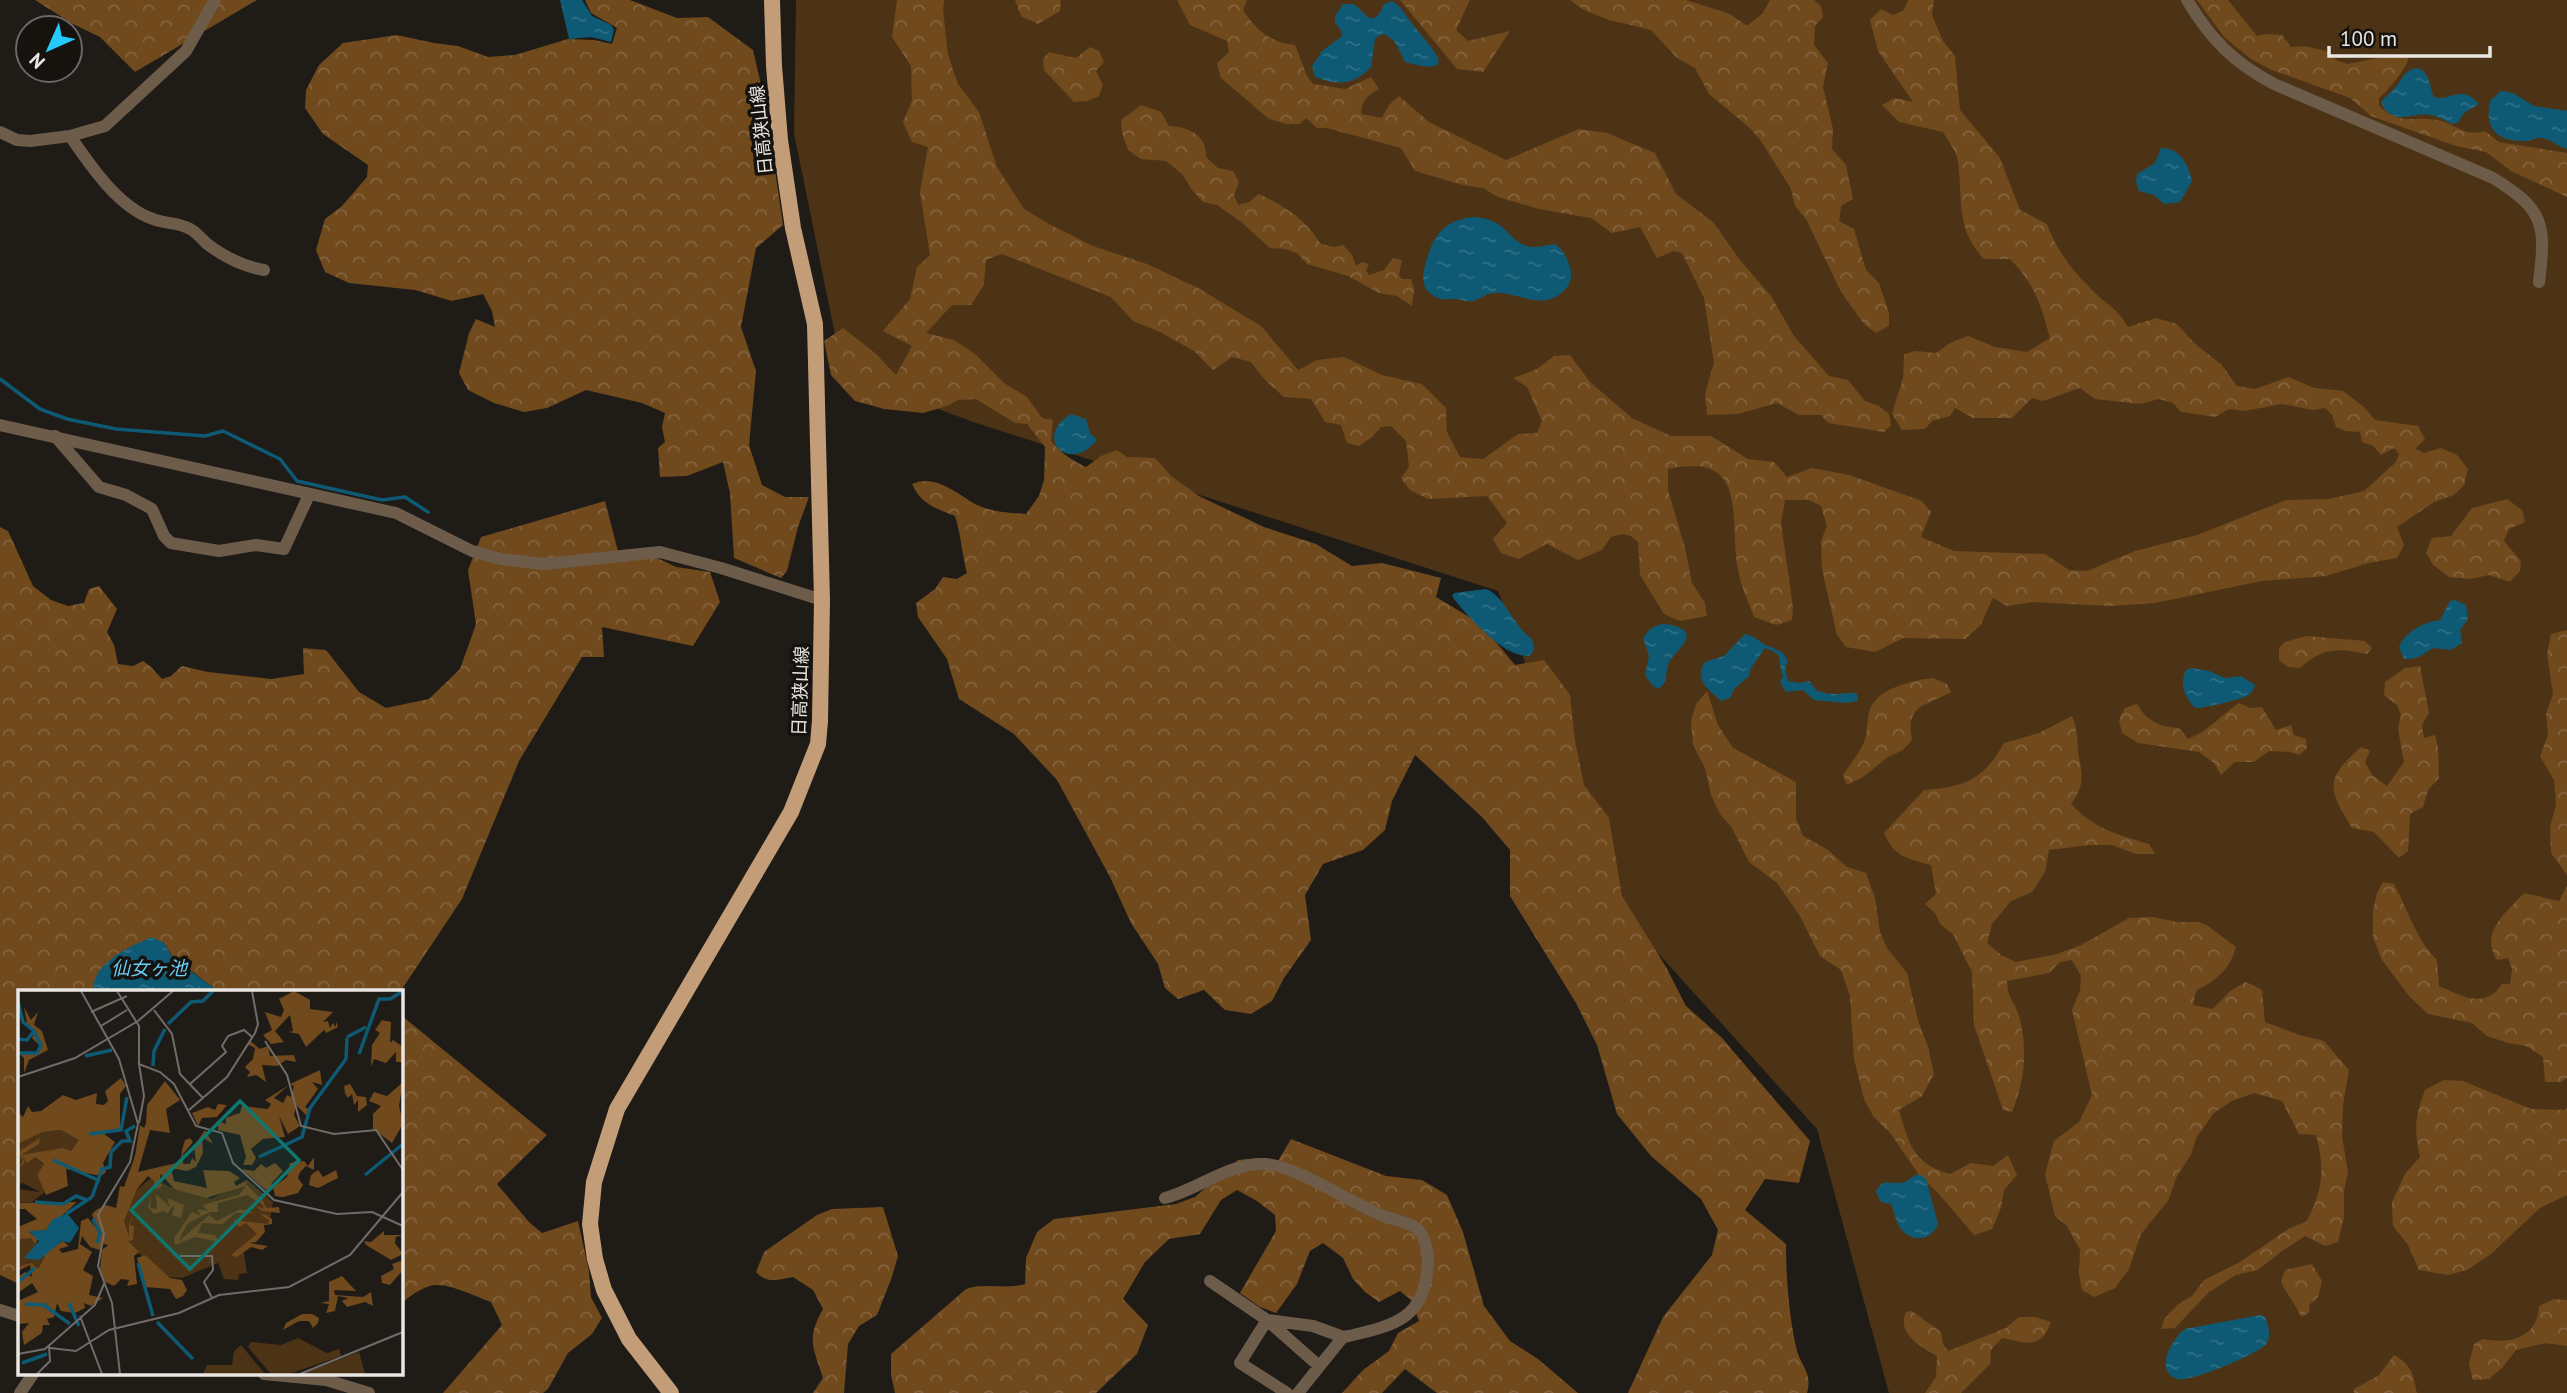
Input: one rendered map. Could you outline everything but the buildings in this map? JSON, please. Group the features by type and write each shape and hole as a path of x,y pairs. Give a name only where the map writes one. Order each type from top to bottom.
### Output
{"main road":[{"name":"日高狭山線","path":"671,1393 629,1339 604,1290 595,1259 590,1224 594,1182 617,1110 791,811 818,744 821,721 818,366 815,324 793,228 780,140 772,0"}],"street":[{"path":"0,132 17,140 30,141 70,136 105,126 186,51 215,0"},
{"path":"2186,0 2220,46 2246,69 2274,84 2493,178 2519,195 2542,228 2544,244 2539,282"},
{"path":"70,136 94,172 114,193 143,214 154,220 172,222 191,229 228,259 264,270"},
{"path":"0,425 396,513 472,551 500,559 544,564 660,552 822,600"},
{"path":"55,436 99,487 126,495 152,509 164,536 171,543 219,551 256,545 289,550 309,495"},
{"path":"1165,1198 1185,1193 1222,1172 1266,1164 1297,1174 1382,1215 1418,1228 1428,1256 1427,1277 1419,1302 1401,1322 1343,1337 1306,1325 1267,1320"},
{"path":"1210,1282 1267,1320 1319,1366"},
{"path":"0,1310 18,1316"},
{"path":"1267,1320 1240,1363 1287,1393"},
{"path":"1293,1343 1306,1325"},
{"path":"1298,1393 1343,1337"},
{"path":"20,1393 32,1376"},
{"path":"285,1376 326,1380 369,1393"}],"shaded area":[{"path":"796,0 2567,0 2567,1393 1889,1393 1817,1129 1619,910 1498,591 976,423 843,374 794,133"}],"green space":[{"path":"35,0 257,0 135,72 100,37 84,29 84,14 57,14"},
{"path":"585,0 630,0 677,18 708,17 753,50 765,102 783,225 756,248 741,327 756,371 749,445 762,485 785,497 809,497 787,571 781,578 734,558 730,493 723,462 687,476 660,477 658,448 665,442 662,427 665,413 642,403 586,390 547,408 524,412 494,403 468,390 459,373 469,333 476,319 495,327 492,311 483,294 452,301 415,290 349,283 325,272 316,250 325,219 342,206 367,177 368,165 323,134 305,108 306,90 319,65 343,43 397,35 458,46 488,57 515,55 568,39 612,44 617,28 591,13"},
{"path":"897,0 944,0 948,55 958,84 979,112 997,167 1024,209 1093,246 1147,264 1198,288 1261,326 1298,370 1317,360 1344,357 1382,375 1422,384 1446,408 1447,432 1460,457 1483,459 1518,434 1537,433 1542,421 1527,387 1513,378 1537,369 1554,356 1570,355 1590,382 1632,418 1671,436 1711,436 1748,459 1774,462 1787,477 1812,468 1849,475 1922,501 1931,512 1921,537 1954,551 2045,554 2069,570 2087,571 2135,551 2197,535 2286,500 2329,499 2364,491 2396,462 2399,454 2394,448 2381,455 2373,446 2362,442 2360,432 2336,427 2332,415 2325,408 2313,410 2282,404 2244,411 2229,409 2215,417 2181,412 2173,403 2159,399 2140,404 2095,399 2080,388 2043,401 2032,398 2012,418 1973,418 1955,408 1950,416 1932,421 1925,429 1902,430 1892,414 1903,378 1904,354 1916,351 1936,353 1950,343 1968,336 1995,347 2027,352 2050,338 2036,295 2019,269 2010,259 1984,259 1968,236 1962,213 1958,161 1943,132 1899,122 1882,105 1895,98 1913,102 1878,51 1870,20 1881,9 1893,15 1904,10 1908,0 1934,0 1932,15 1943,41 1955,56 1960,110 2000,158 2020,210 2047,224 2070,266 2119,314 2128,327 2156,318 2177,324 2194,343 2221,364 2237,386 2255,389 2289,377 2314,388 2343,391 2364,407 2375,420 2418,426 2425,439 2415,449 2424,453 2441,448 2457,455 2468,469 2464,485 2454,495 2434,502 2397,527 2404,545 2397,558 2326,576 2262,581 2155,603 2110,606 2033,602 2007,606 1993,598 1980,626 1965,639 1903,638 1875,652 1846,647 1837,635 1822,569 1821,541 1827,526 1821,506 1809,500 1785,500 1781,523 1793,607 1792,620 1776,625 1754,617 1744,591 1736,555 1731,495 1725,480 1713,470 1695,466 1668,469 1668,490 1692,583 1705,603 1707,616 1680,621 1664,614 1640,575 1638,542 1631,536 1623,534 1611,537 1602,550 1578,560 1547,544 1519,559 1501,553 1493,539 1507,523 1487,496 1428,499 1410,490 1401,478 1409,467 1406,441 1391,426 1381,427 1359,446 1347,443 1341,425 1325,422 1311,399 1284,397 1264,379 1251,362 1232,357 1213,370 1194,351 1133,321 1111,297 1002,254 986,260 984,285 971,305 952,305 926,333 954,340 974,353 1004,383 1027,397 1042,418 1053,420 1051,441 1081,465 1086,467 1101,456 1117,450 1127,457 1155,458 1171,476 1199,496 1264,527 1316,544 1352,566 1382,563 1441,578 1436,597 1481,624 1515,665 1544,660 1570,695 1575,741 1584,785 1609,818 1622,896 1666,967 1686,1006 1722,1038 1810,1141 1799,1183 1765,1179 1745,1210 1786,1244 1791,1322 1798,1354 1807,1374 1807,1393 1628,1393 1663,1317 1712,1255 1718,1230 1701,1199 1651,1156 1617,1114 1597,1045 1576,1003 1510,896 1510,850 1482,817 1415,755 1392,801 1385,830 1363,850 1323,864 1305,895 1311,940 1284,978 1272,1001 1251,1014 1225,1010 1204,990 1178,999 1165,988 1158,964 1131,923 1110,877 1057,780 1014,734 959,699 947,659 918,617 916,603 935,589 943,577 957,579 967,573 959,530 955,516 924,501 912,484 921,481 938,483 977,505 1001,512 1026,514 1039,496 1044,480 1045,447 1027,424 1015,423 976,399 958,400 923,413 884,409 855,401 831,375 824,341 843,328 875,353 896,375 912,346 883,331 910,299 917,267 930,255 920,192 928,147 912,142 903,122 912,101 911,66 892,37"},
{"path":"1015,0 1061,0 1060,11 1038,24 1021,16"},
{"path":"1177,0 1247,0 1243,10 1253,24 1279,42 1295,45 1313,84 1345,89 1371,77 1379,89 1366,99 1361,114 1382,118 1389,105 1399,96 1429,122 1506,160 1579,129 1607,133 1655,153 1676,194 1713,222 1740,260 1771,296 1794,336 1829,376 1848,380 1865,401 1879,406 1889,414 1891,425 1884,432 1828,423 1821,415 1799,415 1777,403 1738,414 1707,415 1705,393 1714,363 1704,298 1682,253 1674,251 1657,258 1640,227 1612,233 1591,218 1539,209 1498,197 1483,188 1415,171 1401,148 1327,128 1317,128 1306,118 1300,124 1269,119 1221,78 1217,63 1229,52 1227,41 1190,25"},
{"path":"1400,0 1470,0 1456,30 1468,41 1510,31 1483,72 1457,69"},
{"path":"1570,0 1686,0 1730,14 1747,26 1763,13 1770,0 1814,0 1821,6 1823,17 1815,26 1814,45 1828,63 1823,87 1833,129 1832,149 1846,165 1853,199 1841,206 1839,221 1854,229 1866,270 1879,283 1889,313 1889,326 1876,333 1864,324 1841,292 1806,219 1795,206 1791,189 1761,141 1750,128 1709,94 1695,68 1677,58 1651,30 1609,20 1584,10"},
{"path":"2197,0 2228,0 2257,36 2282,35 2291,47 2305,46 2326,51 2338,61 2348,64 2392,55 2409,57 2397,79 2379,98 2379,106 2401,118 2437,120 2465,131 2485,131 2499,142 2567,153 2567,197 2511,171 2486,152 2456,146 2371,116 2350,98 2272,70 2251,59 2224,37"},
{"path":"1090,47 1099,51 1104,62 1096,71 1103,85 1099,96 1074,102 1044,70 1043,59 1049,52 1076,58"},
{"path":"1141,105 1161,112 1169,126 1190,130 1203,143 1206,157 1218,168 1233,171 1239,182 1234,195 1238,205 1249,202 1259,194 1269,199 1302,220 1321,244 1334,247 1343,245 1352,255 1356,266 1362,262 1369,264 1366,270 1369,275 1384,270 1393,258 1402,260 1399,275 1402,279 1411,279 1414,289 1412,306 1397,296 1379,293 1348,276 1307,264 1297,253 1270,248 1217,205 1203,202 1183,175 1166,161 1141,159 1128,150 1121,120"},
{"path":"2507,499 2522,510 2525,522 2509,529 2504,541 2521,561 2520,571 2510,582 2489,575 2470,579 2449,577 2433,565 2426,553 2432,538 2451,536 2472,508"},
{"path":"605,501 620,559 655,557 676,567 710,572 720,602 693,646 602,627 604,657 582,657 519,761 462,899 401,990 216,990 173,957 164,943 93,990 18,990 18,1284 0,1275 0,527 8,531 33,586 51,600 68,606 84,603 89,589 99,586 117,609 107,632 114,645 118,664 133,666 143,661 162,679 171,676 182,666 208,672 271,679 304,674 303,648 326,650 359,692 386,708 429,699 460,669 476,624 468,570 481,537"},
{"path":"2567,630 2567,875 2551,853 2550,826 2556,805 2554,780 2540,756 2548,735 2546,714 2553,694 2547,654 2551,634"},
{"path":"2306,636 2365,641 2372,648 2367,654 2331,651 2316,656 2300,668 2288,667 2279,660 2279,648 2285,642"},
{"path":"2420,666 2429,713 2422,725 2424,738 2435,735 2439,778 2428,790 2423,807 2410,814 2408,851 2399,858 2374,832 2352,828 2338,803 2334,784 2341,768 2361,747 2370,751 2365,762 2372,775 2387,786 2404,762 2398,729 2401,715 2397,705 2384,695 2385,682 2405,668"},
{"path":"1933,678 1947,684 1951,692 1926,704 1915,713 1911,728 1912,740 1903,750 1847,785 1843,775 1864,742 1869,712 1874,702 1897,686"},
{"path":"1707,691 1718,725 1733,748 1796,782 1796,818 1803,836 1828,850 1847,867 1866,873 1875,898 1880,932 1887,948 1907,973 1934,1074 1922,1096 1899,1110 1906,1133 1920,1158 1928,1165 1950,1174 1971,1163 1993,1166 2008,1155 2017,1175 2004,1190 2001,1208 1992,1229 1974,1235 1919,1175 1891,1134 1873,1116 1864,1099 1854,1059 1850,996 1841,970 1820,956 1800,916 1777,883 1749,862 1711,795 1705,768 1693,745 1691,721 1696,704"},
{"path":"2239,703 2250,708 2262,707 2276,730 2291,725 2294,735 2306,739 2307,748 2299,755 2269,751 2254,762 2235,762 2221,775 2214,763 2199,752 2138,743 2122,733 2119,720 2125,708 2137,704 2149,719 2165,726 2179,728 2188,739 2209,727"},
{"path":"2072,716 2082,778 2071,804 2098,825 2116,834 2149,844 2155,854 2136,854 2112,845 2049,850 2045,872 2032,892 2011,901 1992,924 1987,943 2001,955 2016,962 2057,954 2081,945 2129,918 2153,917 2177,922 2199,922 2236,947 2221,974 2196,991 2193,1005 2213,1009 2230,991 2246,982 2262,990 2265,1022 2324,1041 2349,1070 2343,1105 2342,1136 2348,1172 2344,1191 2344,1218 2338,1242 2325,1246 2305,1236 2258,1270 2236,1275 2209,1292 2175,1328 2161,1329 2164,1319 2177,1305 2192,1296 2204,1280 2240,1262 2290,1228 2306,1222 2321,1180 2321,1158 2316,1135 2299,1134 2282,1101 2254,1093 2232,1101 2214,1113 2196,1138 2191,1155 2177,1176 2168,1201 2141,1234 2129,1269 2115,1288 2094,1297 2082,1290 2079,1274 2080,1250 2067,1226 2055,1216 2045,1174 2054,1141 2079,1122 2092,1095 2072,1010 2080,990 2081,976 2072,960 2060,962 2049,973 2007,981 2022,1028 2024,1053 2022,1077 2012,1112 2003,1110 1974,1025 1972,972 1953,934 1941,925 1935,913 1925,904 1936,894 1931,865 1909,859 1897,852 1884,833 1924,790 1951,787 1972,779 1988,766 2004,743 2039,733"},
{"path":"2383,882 2394,884 2418,934 2437,960 2439,986 2465,997 2481,999 2495,992 2502,984 2510,984 2512,969 2508,958 2497,960 2492,950 2493,932 2503,915 2524,893 2559,901 2567,886 2567,1078 2561,1082 2545,1082 2543,1057 2526,1046 2487,1036 2472,1023 2428,1014 2409,996 2382,960 2373,937 2373,910"},
{"path":"402,1016 547,1135 497,1184 529,1222 542,1233 578,1221 589,1271 591,1297 602,1318 592,1334 568,1353 548,1389 543,1393 443,1393 502,1325 491,1302 464,1291 436,1285 412,1295 402,1303"},
{"path":"2444,1080 2463,1081 2531,1109 2567,1108 2567,1195 2540,1208 2491,1254 2467,1270 2448,1275 2419,1270 2408,1245 2393,1226 2392,1202 2405,1174 2420,1157 2416,1123 2425,1090"},
{"path":"1291,1139 1386,1176 1422,1180 1447,1195 1463,1232 1484,1306 1510,1341 1538,1359 1578,1393 1437,1393 1405,1369 1382,1393 1342,1393 1363,1370 1389,1351 1398,1333 1419,1321 1411,1300 1400,1291 1379,1302 1353,1279 1343,1258 1323,1243 1310,1251 1297,1284 1276,1313 1260,1307 1240,1293 1276,1231 1275,1215 1237,1190 1221,1200 1200,1234 1169,1239 1145,1262 1123,1299 1148,1325 1137,1354 1096,1393 895,1393 891,1375 891,1354 966,1289 1025,1284 1026,1258 1037,1232 1054,1219 1176,1204 1195,1197 1238,1160 1259,1158 1278,1161"},
{"path":"883,1207 898,1256 892,1277 877,1315 859,1326 848,1344 844,1393 813,1393 823,1378 816,1358 813,1336 823,1309 813,1290 793,1277 769,1280 756,1272 764,1252 817,1215 832,1209"},
{"path":"2312,1264 2322,1281 2318,1297 2309,1305 2310,1312 2301,1317 2281,1282 2285,1270"},
{"path":"2554,1299 2567,1300 2567,1346 2545,1343 2516,1350 2489,1379 2473,1380 2469,1364 2474,1344 2483,1339 2502,1341 2520,1337 2533,1326 2539,1306"},
{"path":"1912,1311 1941,1332 1943,1344 1948,1351 2006,1328 2019,1317 2036,1317 2051,1322 2047,1331 2037,1341 2025,1343 2002,1338 1991,1350 1990,1364 1961,1393 1925,1393 1936,1377 1937,1356 1907,1333 1904,1320 1906,1312"},
{"path":"2394,1355 2405,1362 2411,1371 2417,1393 2354,1393 2354,1389 2379,1375"}],"water":[{"path":"560,0 582,0 592,16 611,25 614,30 611,42 591,37 569,39"},
{"path":"1392,1 1402,9 1434,52 1438,64 1423,66 1405,62 1395,42 1385,34 1375,39 1371,67 1365,73 1338,83 1315,77 1312,66 1322,51 1342,36 1335,16 1343,4 1354,4 1367,16 1374,18 1384,4"},
{"path":"2416,68 2427,75 2434,97 2461,94 2473,98 2479,104 2465,113 2459,122 2452,124 2432,115 2392,115 2381,103 2405,74"},
{"path":"2501,91 2513,93 2534,106 2567,111 2567,149 2545,139 2516,141 2495,132 2489,119 2490,101"},
{"path":"2161,148 2173,150 2178,154 2191,175 2192,181 2180,202 2164,204 2154,195 2139,191 2137,174 2155,163"},
{"path":"1474,217 1500,225 1514,239 1527,246 1555,244 1564,253 1570,267 1571,278 1567,287 1560,294 1543,300 1502,293 1471,301 1441,299 1433,295 1424,285 1423,278 1433,242 1447,226"},
{"path":"1071,414 1086,419 1090,433 1097,440 1086,450 1076,454 1059,449 1055,442 1055,433 1060,423"},
{"path":"1486,589 1498,598 1532,639 1534,650 1529,656 1519,655 1497,643 1466,614 1452,596 1454,593"},
{"path":"2450,601 2466,605 2468,619 2460,630 2462,643 2451,650 2433,648 2417,658 2404,659 2399,647 2406,636 2422,625 2440,620"},
{"path":"1661,624 1682,629 1687,637 1670,660 1665,681 1658,689 1645,675 1649,656 1643,638 1650,629"},
{"path":"1745,634 1783,654 1788,661 1785,668 1788,681 1809,681 1817,691 1857,694 1858,701 1845,703 1814,700 1803,690 1786,692 1780,682 1783,676 1778,655 1765,648 1751,668 1749,676 1734,689 1730,698 1721,701 1701,679 1702,668 1705,662 1724,656"},
{"path":"2191,668 2209,671 2225,678 2241,676 2255,685 2245,697 2195,708 2188,700 2183,686 2186,670"},
{"name":"仙女ヶ池","path":"152,937 164,943 173,958 216,990 93,990 98,973 105,964"},
{"path":"1916,1175 1926,1179 1938,1224 1930,1235 1919,1238 1903,1231 1891,1204 1881,1202 1876,1192 1883,1183 1902,1183"},
{"path":"2260,1315 2265,1317 2269,1334 2268,1341 2261,1349 2195,1377 2177,1379 2166,1369 2171,1346 2185,1329"}],"waterway":[{"path":"0,379 40,409 67,419 116,429 205,436 223,431 280,459 297,481 382,500 405,497 428,512"}]}
